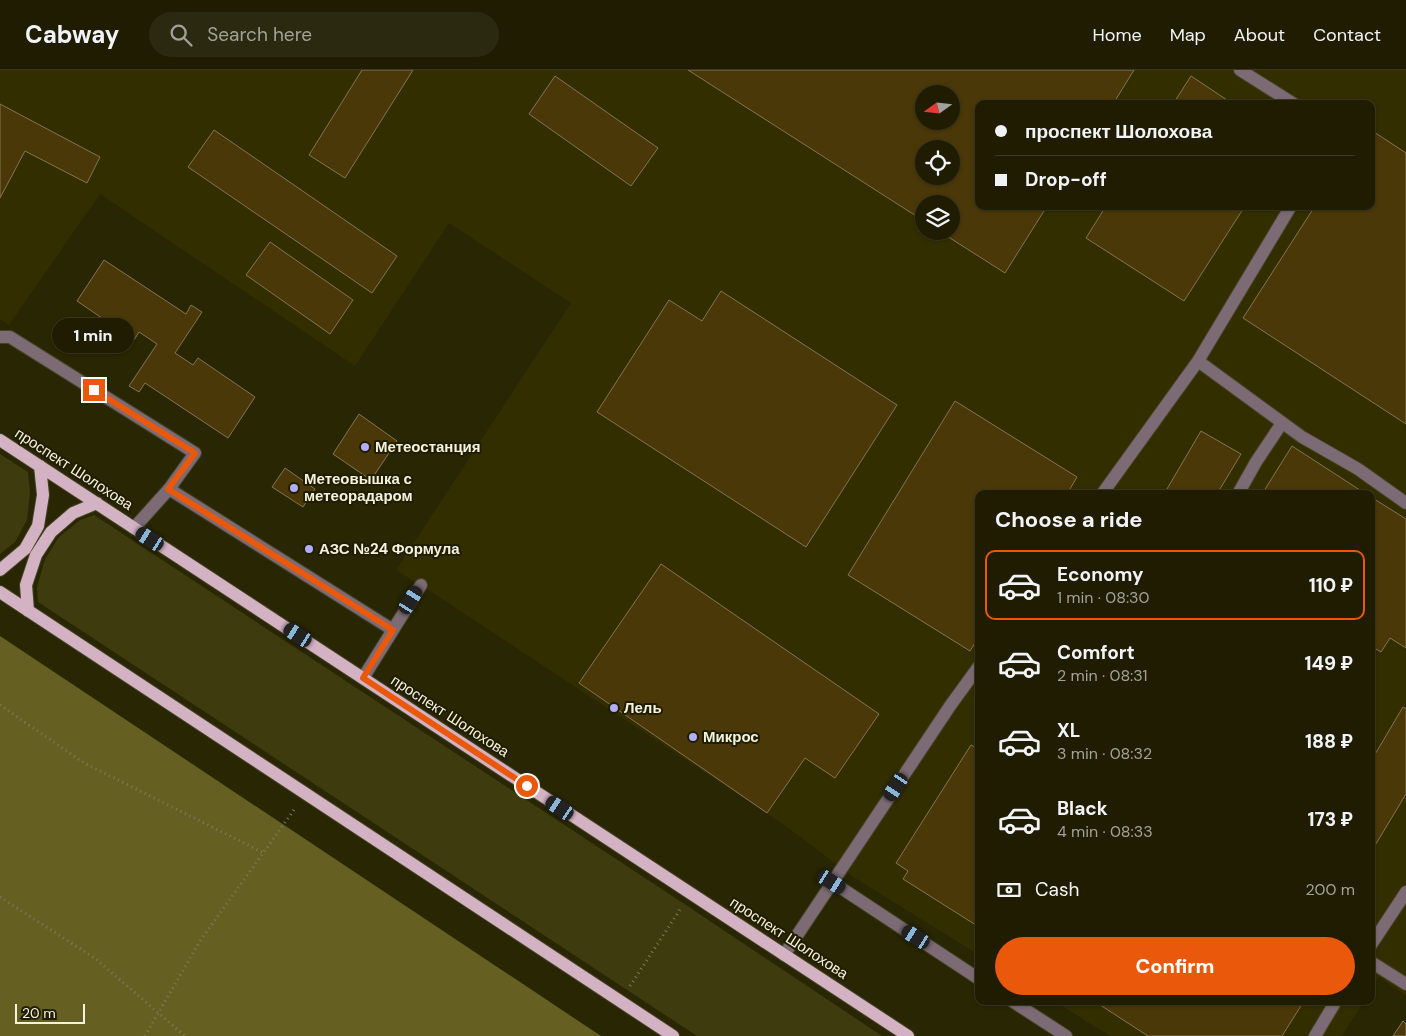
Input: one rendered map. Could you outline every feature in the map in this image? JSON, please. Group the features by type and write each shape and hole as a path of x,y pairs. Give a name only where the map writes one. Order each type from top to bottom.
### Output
{"main road":[{"name":"проспект Шолохова","path":"0,440 908,1036"},
{"path":"0,570 25,549 38,526 43,495 40,466"},
{"path":"28,610 26,585 36,555 50,532 73,513 97,503"},
{"path":"0,592 673,1036"}],"lane":[{"path":"1240,70 1288,100"},
{"path":"1105,490 1198,361 1288,210"},
{"path":"0,337 10,337 195,453 168,489 134,528"},
{"path":"1198,361 1302,437 1358,470 1406,503"},
{"path":"1240,490 1282,423"},
{"path":"168,489 393,630"},
{"path":"363,678 420,585"},
{"path":"784,955 975,672"},
{"path":"832,882 975,976"},
{"path":"1375,939 1406,892"},
{"path":"1375,965 1406,984"},
{"path":"1018,1005 1066,1036"},
{"path":"1315,1036 1334,1005"}],"path":[{"path":"0,705 84,763 264,853"},
{"path":"145,1036 200,941 305,794"},
{"path":"620,1001 691,894"},
{"path":"0,897 96,959 185,1036"}],"shaded area":[{"path":"0,70 1406,70 1406,996 1379,977 1375,983 1375,490 975,490 975,953 855,878 783,824 396,570 571,303 449,223 355,366 100,194 9,325 0,319"},
{"path":"0,454 28,472 30,492 27,520 15,542 0,554"},
{"path":"94,515 882,1036 697,1036 38,602 37,587 45,559 59,537 80,520"},
{"path":"0,636 601,1036 0,1036"},
{"path":"1060,1005 1361,1005 1342,1036 1110,1036"}],"building":[{"path":"362,70 413,70 345,178 309,155"},
{"path":"688,70 1134,70 1115,100 975,100 975,210 1044,210 1005,273 953,240 960,240 960,195 915,195 915,215"},
{"path":"555,76 658,148 631,186 529,114"},
{"path":"1191,76 1227,100 1176,100"},
{"path":"0,104 100,157 87,183 25,151 0,198"},
{"path":"214,130 397,256 372,293 188,167"},
{"path":"1375,133 1406,153 1406,424 1243,318 1312,210 1375,210"},
{"path":"1104,210 1242,210 1184,301 1086,238"},
{"path":"270,242 353,300 330,334 246,275"},
{"path":"104,260 186,314 191,305 202,312 175,353 193,365 198,358 255,397 228,438 145,383 139,392 129,386 157,344 139,332 134,340 77,301"},
{"path":"721,291 897,405 806,547 597,412 669,300 702,321"},
{"path":"955,401 1077,477 1069,490 975,490 975,643 970,651 848,575"},
{"name":"Метеостанция","path":"359,414 397,441 371,480 333,454"},
{"path":"1201,431 1241,454 1219,490 1166,490"},
{"path":"1292,446 1360,490 1264,490"},
{"name":"Метеовышка с метеорадаром","path":"285,468 315,489 303,507 272,487"},
{"path":"1375,500 1406,519 1406,648 1390,638 1381,652 1375,648"},
{"path":"661,564 879,714 835,778 805,758 767,813 579,683"},
{"path":"1403,707 1406,709 1406,794 1375,845 1375,754"},
{"path":"971,745 975,747 975,924 903,879 908,871 896,863"},
{"path":"1100,1005 1301,1005 1282,1036 1148,1036"},
{"path":"1403,1021 1406,1024 1406,1036 1393,1036"}],"place":[{"name":"Метеостанция","path":"365,447"},
{"name":"Метеовышка с метеорадаром","path":"294,488"},
{"name":"АЗС №24 Формула","path":"309,549"},
{"name":"Лель","path":"614,708"},
{"name":"Микрос","path":"693,737"}],"route":[{"path":"94,390 195,453 168,489 393,630 363,678 527,786"}]}
